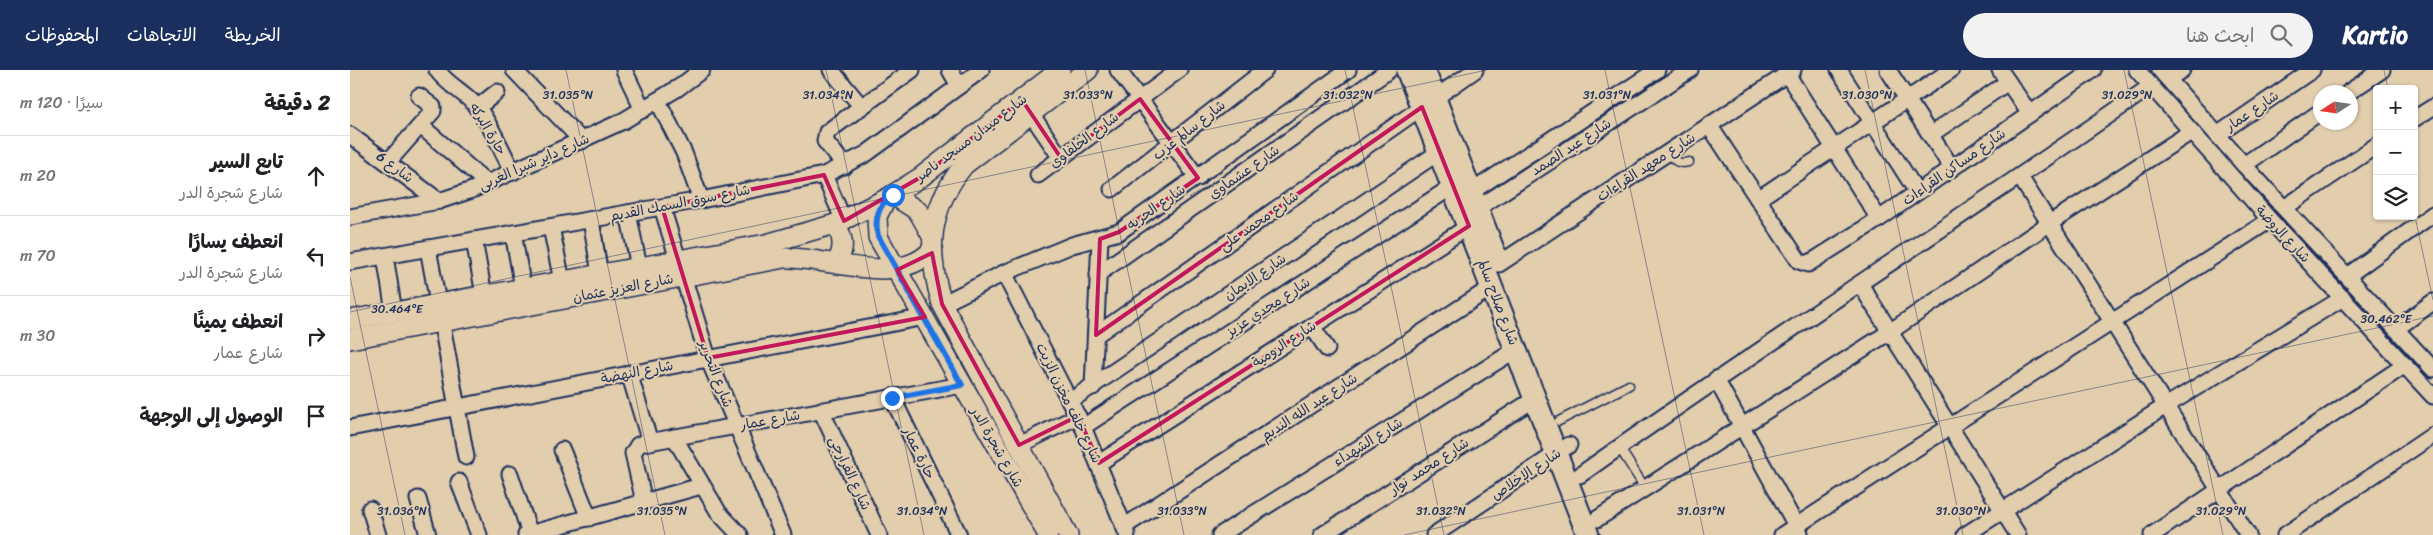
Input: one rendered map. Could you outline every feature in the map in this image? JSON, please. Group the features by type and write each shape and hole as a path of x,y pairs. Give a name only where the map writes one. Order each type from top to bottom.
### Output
{"main road":[{"name":"شارع صلاح سالم","path":"1407,70 1428,103 1468,203 1492,287 1536,398 1563,449 1580,474 1591,531"},
{"name":"شارع صلاح سالم","path":"1424,70 1428,103 1439,152 1499,264 1559,421 1563,449 1591,531"}],"street":[{"name":"حارة البركه","path":"437,70 447,82 463,93 478,108 512,172"},
{"path":"514,70 582,141"},
{"path":"624,70 643,110"},
{"name":"شارع داير شبرا الغربى","path":"350,217 439,201 487,183 582,141 643,110 702,70"},
{"path":"831,70 861,106"},
{"path":"845,166 828,145 825,136 830,128 861,106 894,75 912,70"},
{"path":"950,70 959,86"},
{"name":"شارع سوق السمك القديم","path":"350,262 701,200 824,175 866,154 981,70"},
{"name":"شارع ميدان مسجد ناصر","path":"932,244 939,207 952,180 964,165 1026,107 1060,70"},
{"name":"شارع ميدان مسجد ناصر","path":"796,237 839,222 890,197 1026,107 1088,70"},
{"path":"1118,70 1198,178"},
{"name":"شارع الخلفاوى","path":"1038,175 1179,70"},
{"name":"شارع سالم عزب","path":"1112,189 1266,70"},
{"name":"شارع الحريه","path":"942,304 1004,273 1072,245 1100,239 1119,232 1198,178 1348,70"},
{"name":"شارع عشماوى","path":"1098,274 1389,70"},
{"name":"شارع محمد على","path":"1096,335 1475,70"},
{"name":"شارع عبد الصمد","path":"1468,203 1657,70"},
{"name":"شارع عبد الصمد","path":"1468,203 1690,70"},
{"path":"1839,70 1917,192"},
{"path":"1888,70 1952,168"},
{"path":"1709,125 1758,199 1951,70"},
{"name":"شارع مساكن القراءات","path":"1758,199 1798,260 1808,264 1814,262 2093,70"},
{"name":"شارع الروضة","path":"2137,70 2270,220 2433,396"},
{"path":"2164,75 2182,70"},
{"name":"شارع عمار","path":"2217,135 2312,70"},
{"path":"2358,86 2382,70"},
{"path":"1790,72 1834,148 1879,219"},
{"name":"شارع معهد القراءات","path":"1499,264 1790,72"},
{"name":"شارع الروضة","path":"2164,75 2244,165 2433,369"},
{"path":"1930,135 2004,76 2030,114"},
{"path":"1580,474 1716,379 2020,177 2151,86"},
{"path":"478,108 497,92"},
{"path":"388,162 433,112 433,107 419,96"},
{"path":"658,101 684,153 701,200"},
{"path":"1026,107 1061,158"},
{"path":"2418,116 2433,107"},
{"path":"2244,165 2313,117"},
{"path":"421,126 487,183"},
{"path":"1591,531 1645,488 1891,331 2050,223 2192,132"},
{"name":"شارع 6","path":"350,135 439,201"},
{"path":"350,153 363,144"},
{"path":"2284,208 2373,148"},
{"name":"شارع الايمان","path":"1070,401 1439,152"},
{"path":"824,175 839,222 843,243 840,257 836,263"},
{"path":"2020,177 2113,321 2164,406 2248,535"},
{"path":"890,197 918,211 932,244 916,263 896,268"},
{"name":"شارع شجرة الدر","path":"890,197 877,216 876,230 1048,535"},
{"name":"شارع الرومية","path":"1099,463 1312,326 1468,203"},
{"name":"شارع مجدي عزيز","path":"1019,445 1080,422 1468,203"},
{"name":"شارع التحرير","path":"662,207 679,268 708,358 783,535"},
{"path":"628,213 638,267"},
{"path":"2346,276 2433,214"},
{"path":"591,220 600,274"},
{"path":"1782,535 1798,531 1951,425 2270,220"},
{"path":"551,227 562,281"},
{"path":"513,234 522,288"},
{"name":"شارع العزيز عثمان","path":"350,339 440,313 679,268 796,237"},
{"path":"1093,386 1100,239"},
{"path":"474,240 484,295"},
{"name":"شارع شجرة الدر","path":"932,244 935,281 942,304 1068,535"},
{"path":"428,248 466,457"},
{"path":"384,256 394,312"},
{"name":"شارع العزيز عثمان","path":"350,320 394,312 440,313 484,295 638,267 679,268 784,258 808,258 871,268 896,268"},
{"name":"شارع خلف مخزن الزيت","path":"1004,273 1080,422 1099,463 1126,531"},
{"path":"1860,284 1951,425 2018,535"},
{"name":"شارع عبد الله النديم","path":"1126,531 1492,287"},
{"path":"1965,535 2164,406 2343,298"},
{"path":"2396,329 2433,302"},
{"name":"شارع النهضة","path":"350,428 924,317"},
{"path":"1312,326 1327,349"},
{"name":"شارع الشهداء","path":"1220,535 1517,349"},
{"path":"2152,535 2405,365"},
{"path":"630,373 650,442"},
{"path":"1716,379 1798,531"},
{"name":"شارع عمار","path":"644,502 633,454 638,445 962,385"},
{"name":"حارة عمار","path":"892,398 958,535"},
{"name":"شارع محمد نوار","path":"1322,535 1536,398"},
{"name":"شارع الفرارجى","path":"821,410 879,535"},
{"path":"2285,535 2433,435"},
{"path":"674,437 701,486 735,534"},
{"name":"شارع الإخلاص","path":"1434,535 1563,449"},
{"path":"562,450 589,518"},
{"path":"510,474 528,534 701,486"},
{"path":"460,482 479,535"},
{"path":"418,499 428,535"},
{"path":"370,509 378,535"}],"lane":[{"path":"1668,152 1675,162 1682,164 1688,162"},
{"path":"1559,421 1630,385"},
{"path":"1619,447 1645,488"}],"highlighted area":[{"path":"1140,99 1198,178 1119,232 1100,239 1096,335 1422,107 1469,226 1099,463 1078,416 1019,445 942,304 932,253 897,270 925,317 708,358 662,207 824,175 844,221 921,177 1022,100 1061,158"}],"route":[{"path":"892,398 962,385 878,236 876,230 877,216 886,199 893,195"}]}
